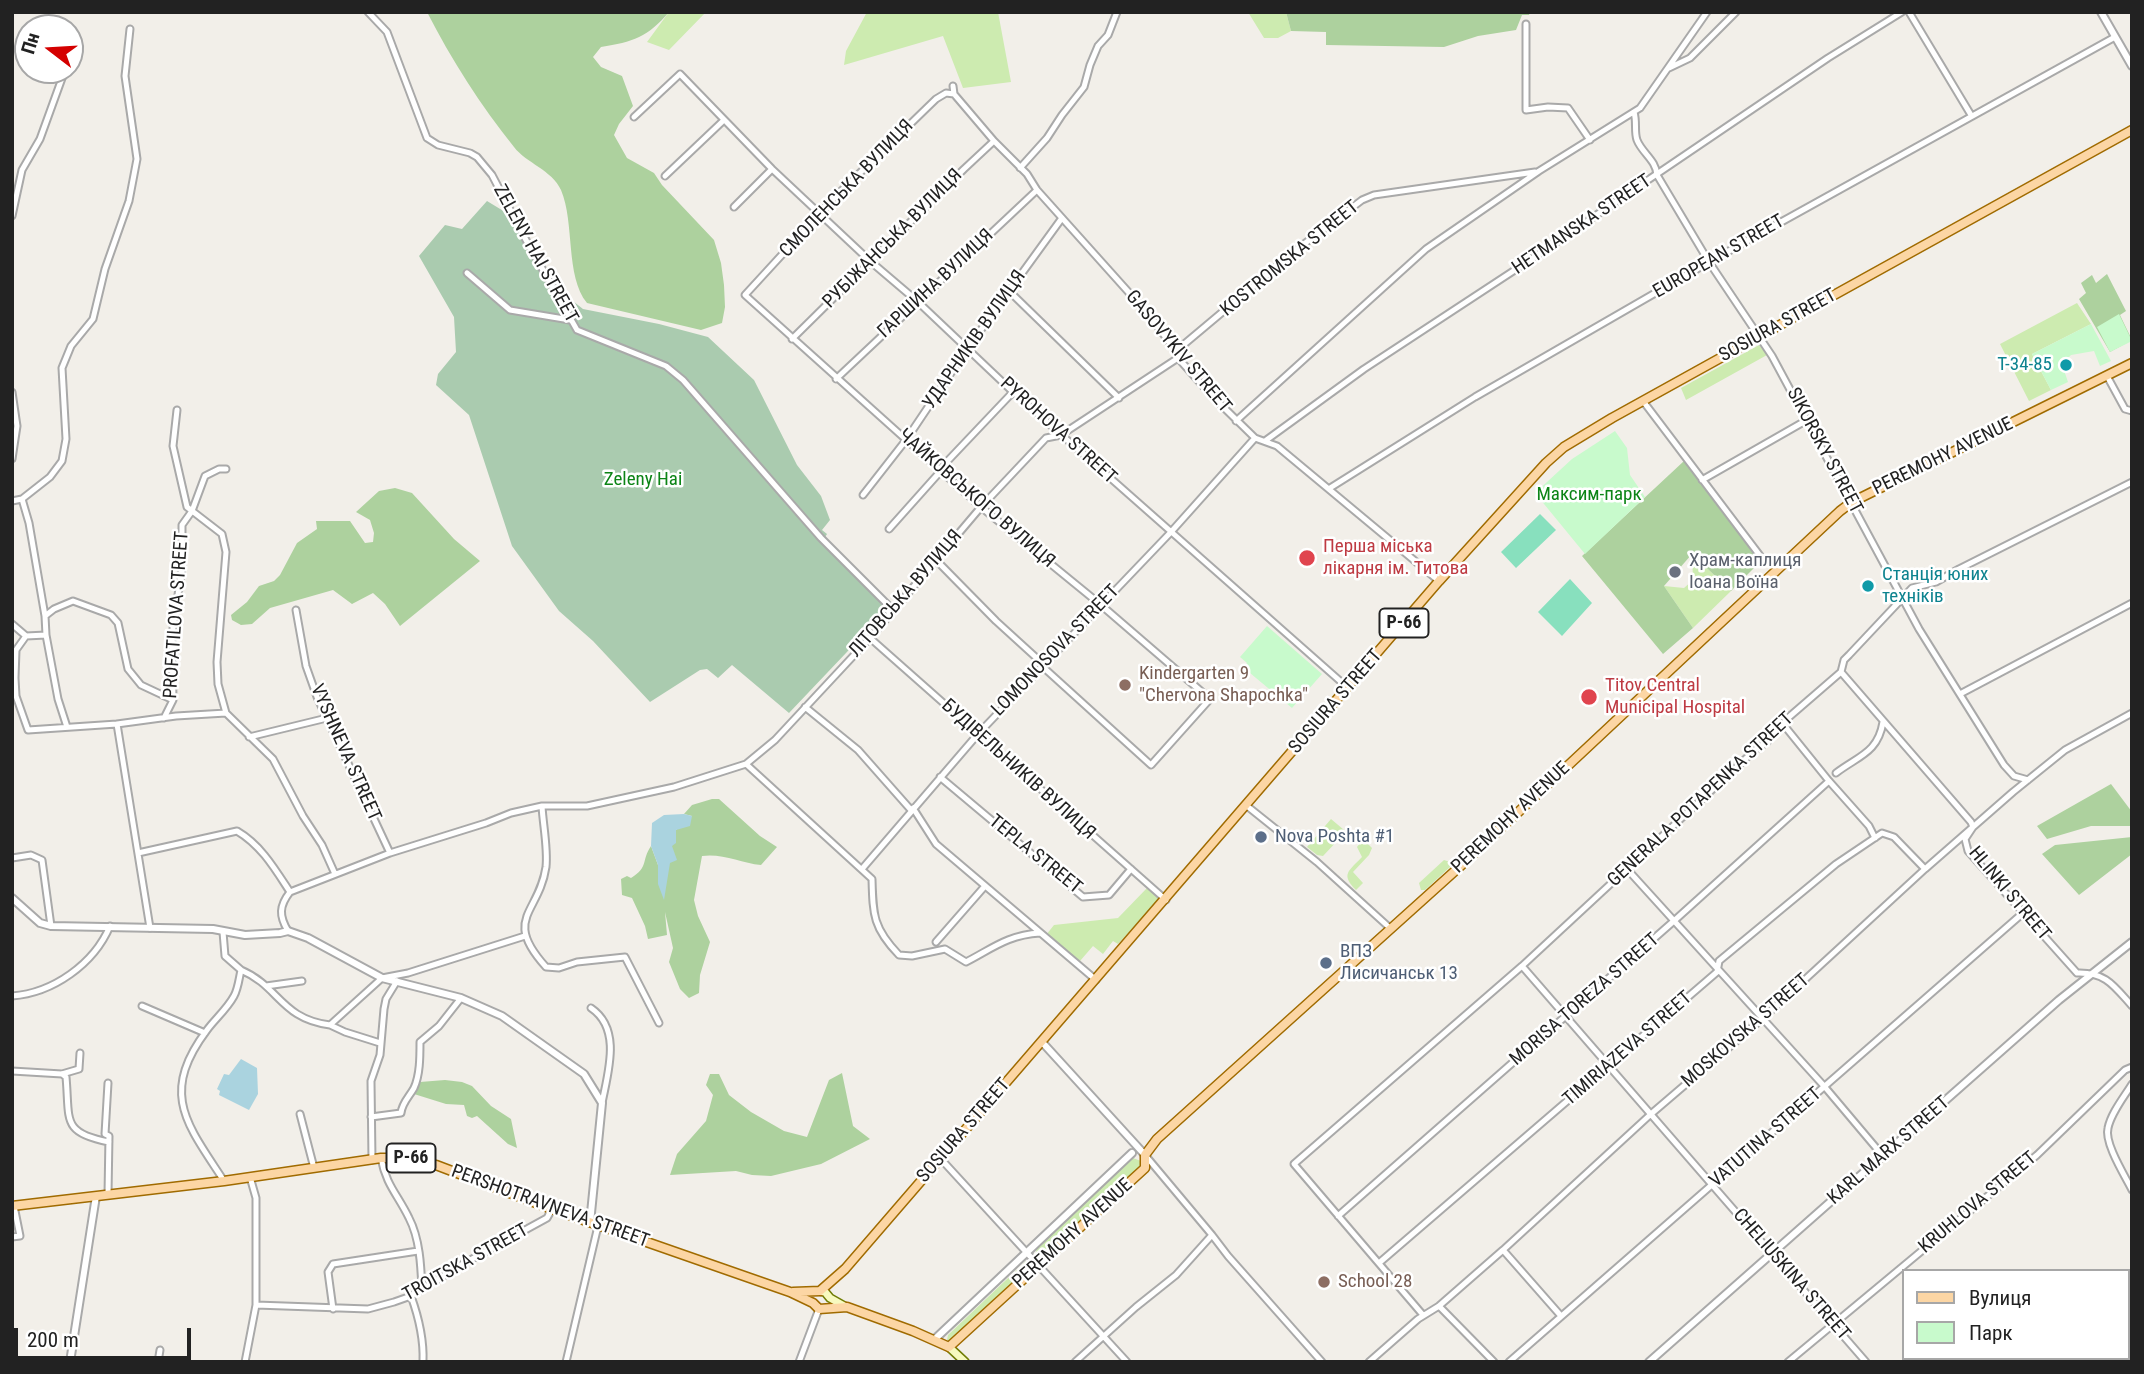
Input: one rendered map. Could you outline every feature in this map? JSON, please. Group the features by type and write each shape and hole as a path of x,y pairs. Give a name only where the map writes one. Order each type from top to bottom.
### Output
{"main road":[{"name":"SOSIURA STREET","path":"819,1292 845,1269 1439,581 1546,463 1564,447 2132,130"},
{"name":"PEREMOHY AVENUE","path":"948,1347 1145,1168 1145,1155 1157,1139 1391,929 1805,542 1852,502 2132,363"},
{"name":"PERSHOTRAVNEVA STREET","path":"13,1206 224,1181 376,1159 411,1158 790,1292 818,1307"},
{"name":"PERSHOTRAVNEVA STREET","path":"790,1292 819,1292"},
{"path":"818,1307 813,1297 819,1292 825,1292 830,1298 847,1307 935,1339 965,1362"},
{"path":"818,1307 829,1306 830,1298"},
{"path":"818,1307 847,1307"}],"street":[{"name":"ZELENY HAI STREET","path":"368,12 387,32 427,138 438,145 470,153 477,157 492,175 577,330 666,366 683,380 821,538 888,605 889,613"},
{"path":"1020,168 1048,138 1062,114 1084,87 1098,46 1108,35 1117,12"},
{"path":"1236,421 1426,249 1539,171 1634,112 1644,102 1707,12"},
{"path":"1667,70 1690,58 1736,12"},
{"name":"HETMANSKA STREET","path":"1265,441 1364,369 1828,58 1902,12"},
{"path":"1909,12 1971,116"},
{"path":"2101,12 2132,66"},
{"path":"1526,24 1526,110 1568,108 1590,140"},
{"path":"12,501 22,499 50,477 62,461 66,439 62,368 71,346 93,319 105,269 129,201 137,159 125,76 131,29"},
{"name":"EUROPEAN STREET","path":"1329,488 1475,397 1709,262 2115,37"},
{"name":"PYROHOVA STREET","path":"634,117 680,74 772,169 870,261 918,301 1061,435 1348,688"},
{"path":"12,216 22,170 40,139 60,84"},
{"path":"953,86 954,94"},
{"name":"СМОЛЕНСЬКА ВУЛИЦЯ","path":"745,295 820,213 936,99 946,93 954,94"},
{"name":"GASOVYKIV STREET","path":"954,94 1149,315 1177,355 1236,421 1255,438 1277,446 1439,581"},
{"name":"SIKORSKY STREET","path":"1634,112 1637,140 1656,168 1657,175 1709,262 1760,337 1919,629 2004,765 2014,776 2029,780"},
{"path":"664,176 724,120"},
{"name":"РУБІЖАНСЬКА ВУЛИЦЯ","path":"792,339 994,141"},
{"path":"734,207 772,169"},
{"name":"KOSTROMSKA STREET","path":"1177,355 1300,247 1362,200 1374,195 1539,171"},
{"name":"ГАРШИНА ВУЛИЦЯ","path":"836,379 1037,190"},
{"name":"УДАРНИКІВ ВУЛИЦЯ","path":"863,495 906,440 967,349 1062,218"},
{"path":"467,273 510,310 570,320"},
{"path":"1009,291 1119,398"},
{"name":"ЧАЙКОВСЬКОГО ВУЛИЦЯ","path":"745,295 981,507 1210,699 1150,765 1043,667"},
{"name":"ЛІТОВСЬКА ВУЛИЦЯ","path":"746,764 775,740 870,638 981,507 1046,438 1061,435 1119,398 1177,355"},
{"path":"2107,376 2125,410 2132,411"},
{"path":"12,391 17,426 12,459"},
{"path":"889,529 939,470 1013,392"},
{"path":"1643,401 1761,557"},
{"name":"PROFATILOVA STREET","path":"177,410 173,446 187,507 222,534 226,552 217,662 218,684 226,713"},
{"path":"1702,480 1807,419"},
{"name":"LOMONOSOVA STREET","path":"862,869 978,734 1171,532 1255,438"},
{"name":"PROFATILOVA STREET","path":"163,718 173,700 172,635 182,568 183,525 192,511 205,476 219,469 226,469"},
{"name":"GENERALA POTAPENKA STREET","path":"1338,1216 1294,1164 1522,966 1689,810 1767,742 1789,717 1841,671 1844,660 1912,588 1948,578 1959,569 2132,482"},
{"path":"22,499 29,523 58,699 67,727"},
{"path":"936,560 1041,662 1043,667"},
{"path":"45,616 54,608 73,601 111,615 118,623 128,669 141,685 173,700"},
{"path":"1959,694 2132,603"},
{"name":"VYSHNEVA STREET","path":"296,610 306,666 317,697 390,853"},
{"path":"12,624 26,636 46,635"},
{"path":"26,636 16,650 14,696 28,730 226,713 273,759 303,816 322,845 335,874"},
{"name":"БУДІВЕЛЬНИКІВ ВУЛИЦЯ","path":"870,638 1166,900"},
{"name":"HLINKI STREET","path":"1841,671 1973,827 1965,839 1968,851 2077,973 2094,972"},
{"path":"805,707 858,750 912,809 936,844 1096,980"},
{"name":"MOSKOVSKA STREET","path":"1368,1362 1423,1315 1439,1306 1503,1250 1973,827 2065,750 2132,713"},
{"path":"249,737 327,718"},
{"path":"1836,774 1870,751 1881,734 1884,722"},
{"path":"117,724 150,928"},
{"path":"1783,724 1869,826 1875,838 1882,833 1894,837 1925,869"},
{"path":"288,931 280,909 290,892 390,853 511,813 542,806 587,806 674,788 746,764 872,879 873,915 887,943 898,956 945,949 966,962 1005,940 1023,934 1040,933"},
{"name":"TEPLA STREET","path":"940,777 1083,897 1109,895 1131,869"},
{"name":"MORISA TOREZA STREET","path":"1338,1216 1829,781"},
{"path":"542,806 546,866 540,889 526,913 525,936 535,955 546,967 559,968 577,962 625,957 659,1023"},
{"path":"1247,806 1317,862 1391,929"},
{"path":"138,853 237,831 249,838 267,857 290,892"},
{"name":"TIMIRIAZEVA STREET","path":"1378,1263 1717,972 1719,961 1836,864 1875,838"},
{"path":"12,858 31,855 42,860 51,926"},
{"path":"1627,869 1824,1086 1883,1157"},
{"path":"936,942 985,886"},
{"path":"12,898 40,923 51,926 213,929 245,935 288,931 308,937 382,978 461,998 517,1026 584,1074 602,1103"},
{"name":"VATUTINA STREET","path":"1509,1362 2023,913"},
{"path":"12,996 37,993 61,982 87,960 104,940 110,926"},
{"path":"223,932 225,956 266,986 279,1001 301,1017 380,1043"},
{"path":"330,1025 382,978 408,973 525,936"},
{"name":"KARL MARX STREET","path":"1649,1362 2049,1009 2132,942"},
{"name":"CHELIUSKINA STREET","path":"1522,966 1866,1362"},
{"path":"224,1181 190,1128 183,1112 181,1096 185,1069 205,1033 234,996 241,970"},
{"path":"2094,972 2109,981 2132,1006"},
{"path":"266,986 302,981"},
{"path":"397,981 386,999 380,1055 371,1081 371,1117 376,1159 384,1178 412,1224 421,1269 422,1290"},
{"path":"371,1117 401,1113 401,1107 415,1085 419,1042 439,1026 461,998"},
{"path":"142,1006 205,1033"},
{"path":"566,1362 594,1224 602,1103 610,1034 605,1021 591,1008"},
{"path":"1042,1042 1132,1139 1228,1256 1322,1362"},
{"path":"12,1071 62,1074 79,1069 80,1054"},
{"name":"KRUHLOVA STREET","path":"1788,1362 2037,1155 2125,1070 2132,1067"},
{"path":"62,1074 66,1077 73,1129 80,1134 109,1142"},
{"path":"108,1083 105,1134 109,1136 108,1194"},
{"path":"2132,1084 2107,1132 2110,1145 2132,1190"},
{"path":"300,1114 314,1168"},
{"path":"1132,1139 1132,1153 1145,1155"},
{"name":"PEREMOHY AVENUE","path":"935,1339 1132,1153"},
{"path":"940,1158 1127,1362"},
{"path":"245,1362 256,1305 256,1198 250,1177"},
{"path":"70,1362 96,1196"},
{"path":"12,1237 20,1236 13,1206"},
{"name":"TROITSKA STREET","path":"256,1305 368,1309 411,1296 547,1218 552,1209"},
{"path":"1338,1216 1423,1315"},
{"path":"1075,1362 1176,1275 1212,1234"},
{"path":"1503,1250 1561,1316"},
{"name":"TROITSKA STREET","path":"333,1309 328,1272 333,1264 418,1251"},
{"path":"411,1296 420,1320 423,1362"},
{"path":"1439,1306 1494,1362"},
{"path":"799,1362 818,1307"},
{"path":"158,1362 160,1350"}],"green space":[{"path":"427,12 669,12 647,33 622,43 601,47 593,57 601,67 622,76 633,106 614,135 627,158 654,173 714,240 724,285 725,307 722,323 701,330 587,303 576,279 568,218 561,190 552,177 519,153 502,131 467,82"},
{"path":"669,12 706,12 669,50 647,42"},
{"path":"867,12 998,12 1011,82 963,88 943,36 844,65 846,51"},
{"path":"1248,12 1286,12 1291,31 1278,38 1264,38"},
{"path":"1286,12 1530,12 1529,15 1522,15 1516,30 1478,36 1444,47 1326,45 1326,32 1291,31"},
{"name":"Zeleny Hai","path":"487,201 510,215 545,279 583,309 708,337 754,380 797,465 821,496 830,520 822,530 827,534 822,542 881,601 884,613 789,713 732,665 718,678 707,669 700,670 650,702 593,641 559,611 512,546 469,415 436,385 438,374 456,352 454,317 419,256 445,225 462,229"},
{"path":"2107,274 2126,311 2120,315 2132,340 2110,352 2079,299 2086,293 2081,283 2092,275 2096,283"},
{"path":"2077,303 2091,324 2032,354 2051,390 2029,401 2000,344"},
{"path":"2119,314 2132,341 2110,352 2097,327"},
{"path":"2091,324 2111,361 2100,366 2094,351 2071,355 2062,364 2068,382 2051,390 2032,354"},
{"path":"1759,345 1767,355 1686,400 1681,388"},
{"name":"Максим-парк","path":"1615,431 1627,448 1630,475 1645,497 1585,554 1535,493 1572,459"},
{"path":"1684,461 1761,561 1731,591 1692,554 1664,586 1693,628 1663,654 1582,556"},
{"path":"395,488 412,493 454,539 480,561 400,626 385,604 373,593 352,604 333,590 270,608 252,624 241,625 232,620 231,615 247,602 259,586 274,581 280,575 297,543 317,529 316,521 350,521 365,543 373,542 374,533 370,520 356,512 379,491"},
{"path":"1540,514 1556,530 1516,568 1501,552"},
{"path":"1692,554 1731,591 1693,628 1664,586 1684,588 1693,580"},
{"path":"1570,579 1592,603 1562,636 1538,612"},
{"path":"1267,626 1322,674 1292,708 1244,668 1247,663 1240,657"},
{"path":"2111,784 2132,812 2132,826 2091,826 2047,839 2037,826"},
{"path":"719,799 760,836 777,847 761,865 717,856 702,856 694,900 710,942 700,975 699,993 689,998 680,989 669,962 673,948 665,912 667,935 648,939 632,898 622,895 621,879 627,876 631,878 643,867 651,846 658,865 658,883 676,830 692,816 684,814 692,805"},
{"path":"1331,819 1350,835 1356,832 1372,848 1353,872 1363,883 1356,890 1347,876 1362,857 1357,847 1360,843 1354,837 1346,842 1340,838 1323,856 1307,847"},
{"path":"2132,837 2132,854 2079,895 2042,854 2055,845"},
{"path":"1444,860 1450,862 1450,867 1425,890 1421,890 1419,883"},
{"path":"1147,888 1159,899 1118,944 1113,941 1103,954 1093,946 1080,961 1046,935 1054,925 1118,918"},
{"path":"842,1073 853,1126 870,1139 821,1164 771,1176 736,1171 670,1175 677,1154 706,1121 713,1095 706,1085 710,1074 719,1074 729,1095 751,1112 784,1131 807,1137 829,1080"},
{"path":"445,1080 472,1086 491,1106 511,1119 517,1148 508,1144 477,1116 467,1116 464,1105 446,1104 414,1094 420,1082"},
{"path":"1133,1158 1141,1161 1141,1168 1045,1256 1037,1257 1037,1248"},
{"path":"1026,1261 1031,1261 1033,1265 951,1342 947,1340 948,1335"}],"water":[{"path":"664,815 692,816 690,826 676,830 676,843 672,846 677,860 670,863 664,900 658,884 658,865 651,846 652,823"},
{"path":"241,1059 257,1068 258,1094 249,1110 219,1095 220,1091 217,1089 224,1074 229,1075"}],"place":[{"name":"Т-34-85","path":"2066,365"},
{"name":"Перша міська лікарня ім. Титова","path":"1307,558"},
{"name":"Храм-каплиця Іоана Воїна","path":"1675,572"},
{"name":"Станція юних техніків","path":"1868,586"},
{"name":"Kindergarten 9 \"Chervona Shapochka\"","path":"1125,685"},
{"name":"Titov Central Municipal Hospital","path":"1589,697"},
{"name":"Nova Poshta #1","path":"1261,837"},
{"name":"ВПЗ Лисичанськ 13","path":"1326,963"},
{"name":"School 28","path":"1324,1282"}]}
